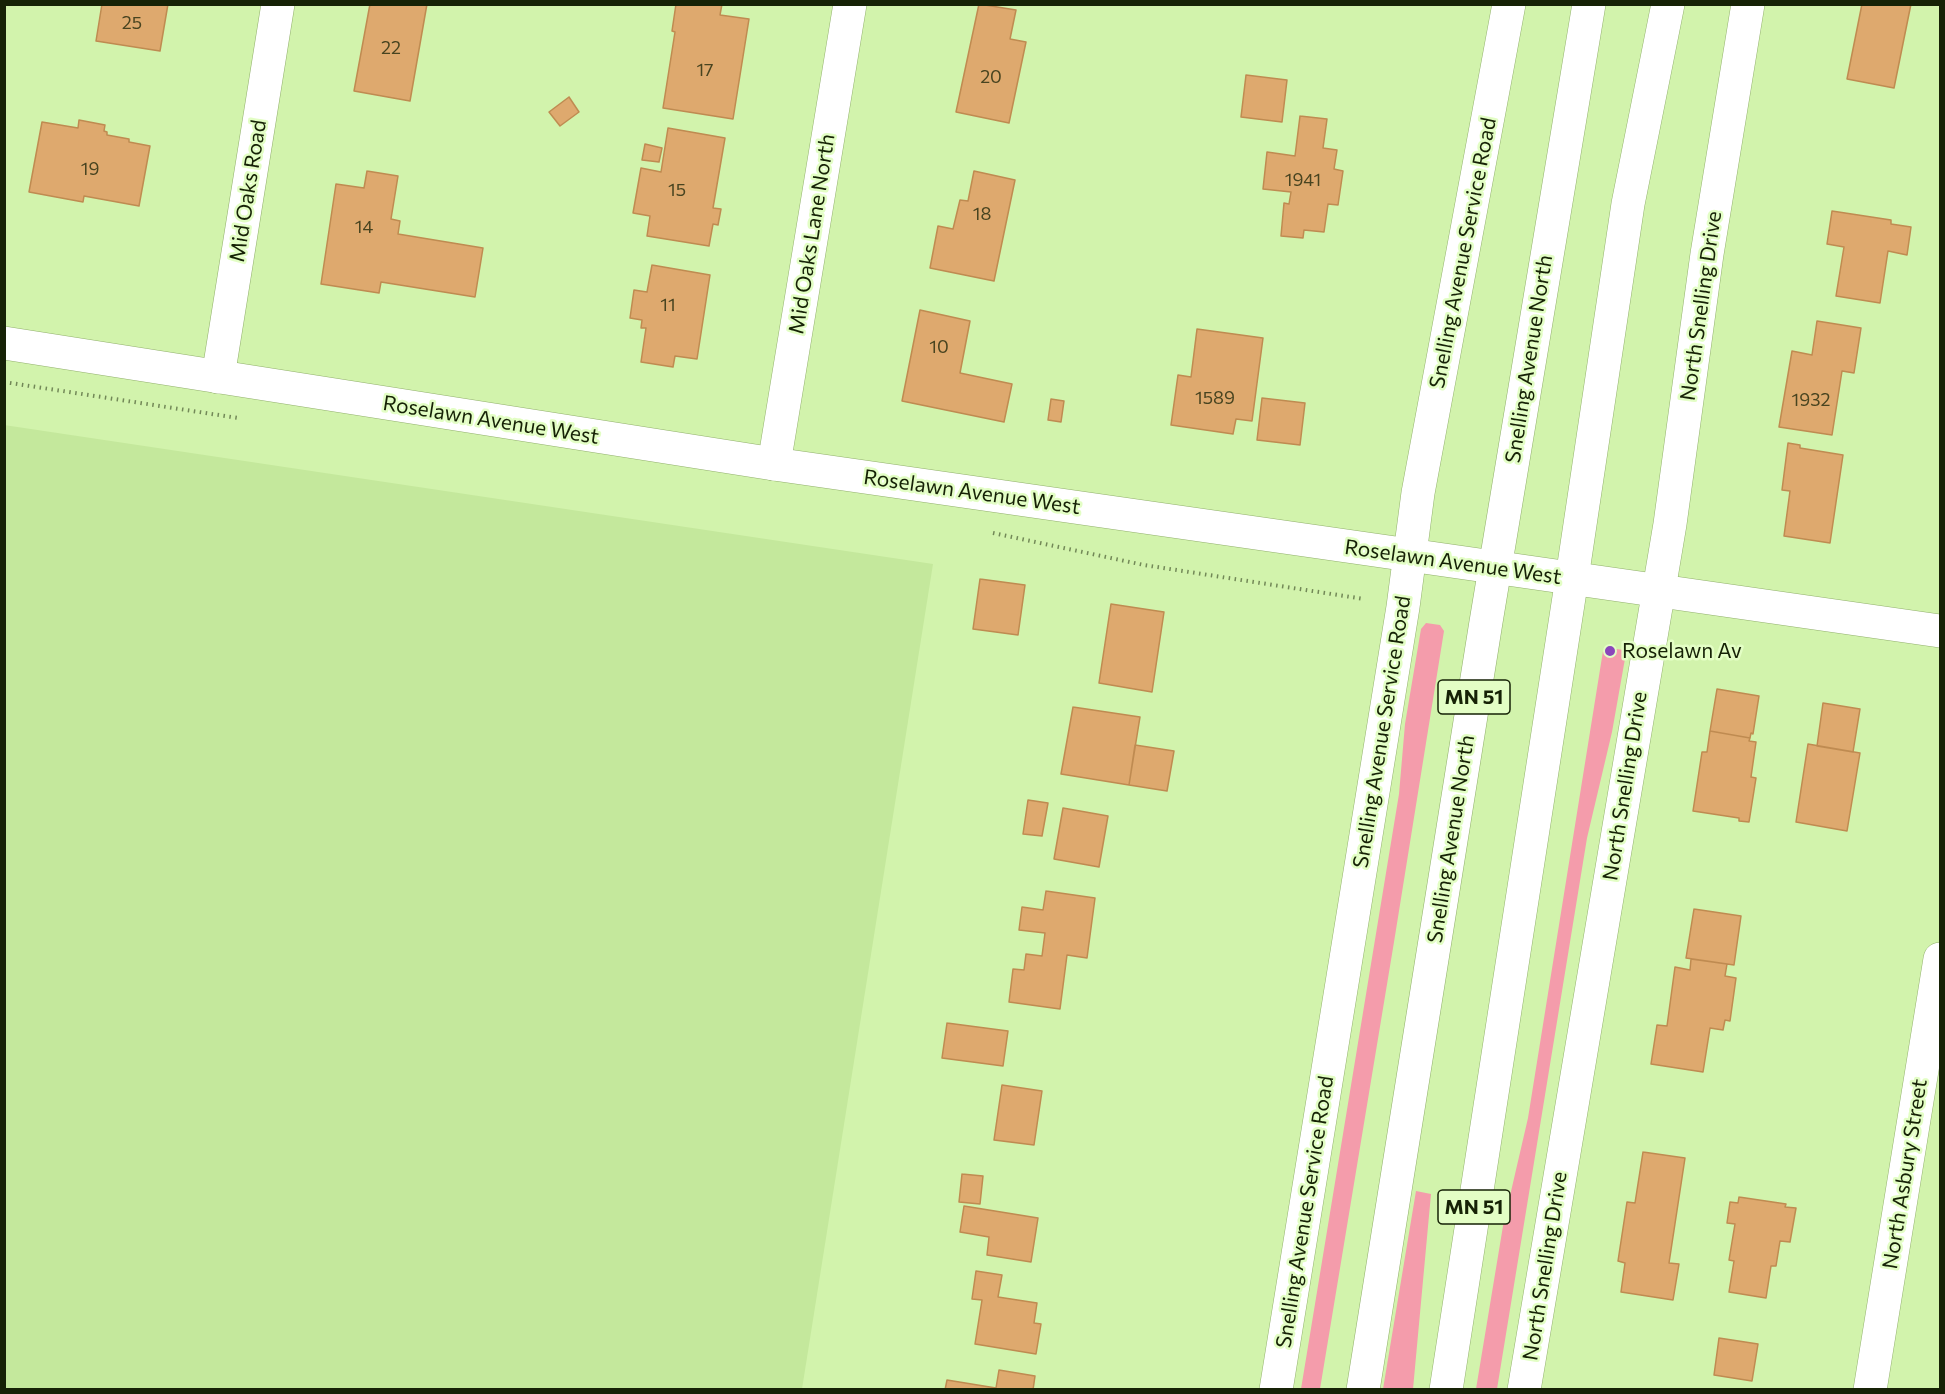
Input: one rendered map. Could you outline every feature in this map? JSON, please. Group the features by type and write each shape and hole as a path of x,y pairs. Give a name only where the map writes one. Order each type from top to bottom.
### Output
{"street":[{"name":"Mid Oaks Road","path":"218,377 278,4"},
{"name":"Mid Oaks Lane North","path":"774,464 850,4"},
{"name":"Snelling Avenue Service Road","path":"1276,1389 1418,493 1509,4"},
{"name":"Snelling Avenue North","path":"1363,1389 1495,566 1589,4"},
{"name":"MN 51","path":"1446,1389 1628,204 1668,4"},
{"name":"North Snelling Drive","path":"1524,1389 1659,591 1683,442 1707,254 1748,4"},
{"name":"Roselawn Avenue West","path":"4,343 774,464 1941,631"},
{"name":"North Asbury Street","path":"1870,1389 1941,959"}],"shaded area":[{"path":"4,425 933,564 802,1389 5,1389"},
{"path":"1426,623 1440,625 1444,631 1394,942 1320,1389 1301,1389 1399,794 1405,724 1421,629"},
{"path":"1608,648 1624,650 1626,653 1612,732 1587,838 1497,1389 1476,1389 1503,1226 1528,1118 1603,651"},
{"path":"1416,1191 1431,1194 1413,1389 1383,1389"}],"building":[{"path":"102,4 168,4 160,51 96,41"},
{"path":"370,4 427,4 410,101 354,91"},
{"path":"676,4 722,4 720,15 749,19 733,119 663,108 675,32 672,31"},
{"path":"979,4 1016,10 1010,39 1026,42 1009,123 956,112"},
{"path":"1862,4 1911,4 1894,88 1847,79"},
{"path":"1246,75 1287,80 1282,122 1241,117"},
{"path":"569,97 579,112 560,126 549,112"},
{"path":"1300,116 1327,119 1323,148 1337,150 1334,169 1343,171 1338,205 1328,204 1324,232 1304,230 1303,238 1281,236 1284,203 1289,204 1291,192 1263,189 1267,152 1295,156"},
{"path":"79,120 105,125 104,131 107,135 150,146 139,206 84,196 83,202 29,192 42,122 78,128"},
{"path":"668,128 725,138 713,208 721,209 718,225 713,224 709,246 647,236 650,216 633,213 641,168 661,172"},
{"path":"645,144 662,148 659,162 642,160"},
{"path":"367,171 398,176 391,219 400,221 398,234 483,248 475,297 381,282 379,293 321,284 336,184 364,188"},
{"path":"974,171 1015,180 994,281 930,268 938,226 953,229 960,200 968,201"},
{"path":"1832,211 1891,220 1891,224 1911,227 1907,255 1888,251 1880,303 1836,296 1844,247 1827,244"},
{"path":"652,265 710,275 697,359 675,356 673,367 641,362 646,328 641,328 642,320 630,318 634,290 647,292"},
{"path":"920,310 970,321 960,373 1012,384 1004,422 902,401"},
{"path":"1817,321 1861,328 1854,373 1842,371 1832,435 1779,427 1792,351 1812,355"},
{"path":"1197,329 1263,338 1252,421 1236,419 1233,434 1171,425 1178,375 1191,377"},
{"path":"1262,398 1305,403 1300,445 1257,440"},
{"path":"1051,399 1064,401 1061,422 1048,420"},
{"path":"1788,443 1800,445 1800,448 1843,455 1830,543 1784,536 1790,491 1782,490"},
{"path":"980,579 1025,585 1018,635 973,629"},
{"path":"1111,604 1164,612 1152,692 1099,683"},
{"path":"1717,689 1759,696 1753,734 1751,733 1750,738 1710,731"},
{"path":"1823,703 1860,709 1853,752 1817,746"},
{"path":"1073,707 1140,717 1129,785 1061,774"},
{"path":"1710,731 1750,738 1749,741 1756,742 1751,777 1756,778 1749,822 1739,821 1739,818 1693,811 1702,752 1707,752"},
{"path":"1808,744 1860,753 1847,831 1796,822"},
{"path":"1135,745 1174,751 1167,791 1129,785"},
{"path":"1028,800 1048,803 1042,836 1023,834"},
{"path":"1063,808 1108,816 1099,867 1054,859"},
{"path":"1046,891 1095,898 1087,958 1067,955 1060,1009 1009,1002 1013,969 1024,970 1026,954 1042,956 1045,933 1019,930 1022,907 1043,910"},
{"path":"1694,909 1741,916 1734,965 1686,958"},
{"path":"1691,959 1727,964 1725,976 1736,978 1730,1021 1725,1020 1723,1030 1710,1028 1703,1072 1651,1064 1657,1025 1667,1026 1675,967 1690,970"},
{"path":"947,1023 1008,1031 1003,1066 942,1058"},
{"path":"1002,1085 1042,1091 1034,1145 994,1140"},
{"path":"1643,1152 1685,1158 1669,1263 1679,1264 1673,1300 1621,1292 1625,1263 1618,1261 1627,1202 1635,1203"},
{"path":"962,1174 983,1176 980,1204 959,1202"},
{"path":"1739,1197 1786,1204 1785,1207 1796,1208 1790,1242 1780,1241 1776,1266 1771,1266 1766,1298 1729,1292 1734,1261 1729,1260 1735,1224 1727,1223 1730,1202 1738,1203"},
{"path":"964,1206 1038,1218 1031,1262 987,1255 989,1237 960,1232"},
{"path":"976,1271 1002,1275 998,1297 1037,1303 1034,1323 1041,1324 1036,1354 975,1344 982,1300 972,1299"},
{"path":"1719,1338 1758,1344 1752,1381 1714,1375"},
{"path":"999,1370 1035,1376 1033,1390 945,1390 947,1380 996,1388"}],"place":[{"name":"Roselawn Av","path":"1610,651"}]}
